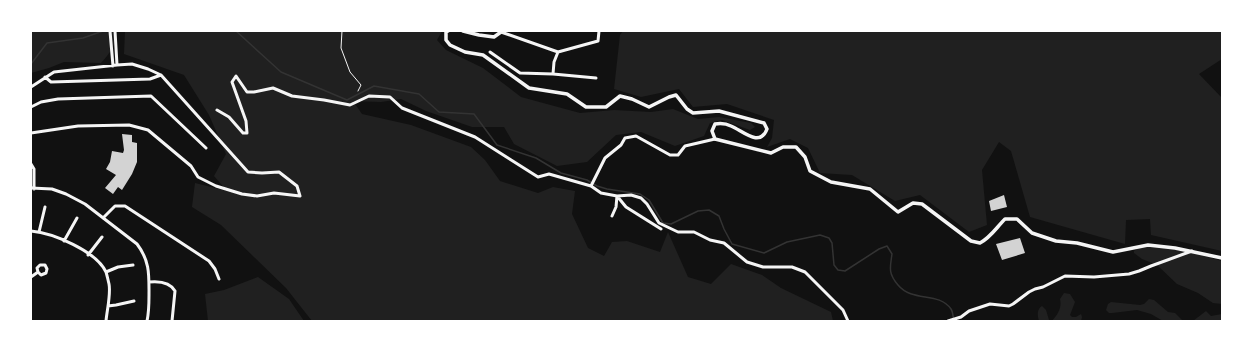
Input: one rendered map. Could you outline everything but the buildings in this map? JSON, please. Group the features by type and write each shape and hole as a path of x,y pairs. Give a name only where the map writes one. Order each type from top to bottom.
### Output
{"street":[{"path":"110,31 113,66"},
{"path":"115,31 117,65"},
{"path":"448,31 446,32 446,40 450,45 465,52 483,55 529,88 567,94 586,107 606,107 620,96 632,99 649,107 676,95 687,109 693,113 719,111 764,123 767,129 761,138 753,137 730,125 722,123 715,124 712,131 715,139"},
{"path":"463,31 494,37 501,32 558,52 598,41 599,31"},
{"path":"490,52 520,73 596,78"},
{"path":"553,74 554,62 558,52"},
{"path":"31,87 54,72 132,64 148,69 161,75 248,172 279,172 297,186 300,196 274,193 256,196 242,194 216,186 198,177 191,166 148,130 129,125 78,126 31,133"},
{"path":"45,77 51,82 150,79 161,75"},
{"path":"217,110 229,117 243,134 247,133 246,121 232,82 236,76 247,92 273,88 292,96 350,105 369,96 390,97 402,108 475,137 538,177 549,174 591,186 601,193 617,196 631,195 641,198 647,204 659,223 678,232 694,232 710,240 724,243 747,262 763,268 792,267 805,272 844,310 848,321"},
{"path":"31,107 41,102 58,99 151,96 206,148"},
{"path":"591,186 605,158 621,145 625,138 636,136 670,155 678,155 685,146 715,139 770,153 783,146 796,147 805,157 810,171 831,182 870,189 898,212 913,203 922,204 971,241 980,243 989,238 1005,219 1016,219 1032,233 1056,241 1077,242 1113,252 1148,245 1175,248 1222,258"},
{"path":"31,164 34,169 32,188 52,189 66,194 85,204 137,244 146,260 149,272 147,321"},
{"path":"612,216 616,207 617,196"},
{"path":"617,196 626,207 660,229"},
{"path":"103,218 115,206 125,206 210,261 219,280"},
{"path":"39,232 45,207"},
{"path":"64,241 77,218"},
{"path":"31,231 39,232 74,245 99,262 106,272 109,285 106,321"},
{"path":"88,255 102,237"},
{"path":"948,321 961,317 969,311 990,304 1009,306 1029,292 1044,287 1065,276 1094,277 1129,274 1139,272 1192,251"},
{"path":"106,272 118,267 133,264"},
{"path":"31,277 38,272"},
{"path":"149,282 162,282 174,288 172,321"},
{"path":"108,306 134,301"}],"path":[{"path":"342,31 341,48 350,72 361,85 358,91"}],"shaded area":[{"path":"31,31 116,31 116,40 107,56 101,63 64,62 31,73"},
{"path":"125,31 442,31 437,40 446,50 483,68 521,97 580,113 614,110 651,112 673,109 698,119 719,117 751,123 755,127 750,130 722,120 710,123 704,136 675,146 641,132 616,135 587,162 557,166 514,144 504,127 472,127 426,111 401,99 381,102 353,101 362,114 411,125 471,147 485,160 500,181 538,193 553,187 575,191 572,214 588,248 604,256 612,242 627,241 660,252 668,232 688,277 711,284 731,264 762,275 781,288 831,312 833,321 312,321 286,288 221,225 192,207 195,183 227,191 214,176 226,154 209,115 184,75 124,54"},
{"path":"623,31 1222,31 1222,59 1199,74 1222,98 1222,251 1151,235 1150,219 1126,220 1125,244 1030,217 1011,151 999,142 982,170 987,225 969,232 920,195 895,201 852,175 820,173 808,148 790,139 767,147 772,138 774,120 727,104 693,107 679,89 641,97 614,89 620,35"},
{"path":"1146,246 1168,246 1222,261 1222,304 1213,303 1198,293 1177,284 1157,265 1142,259 1134,253 1134,251"},
{"path":"258,277 289,299 304,321 208,321 205,294 224,290"},
{"path":"1064,293 1070,294 1075,302 1070,315 1072,317 1076,317 1081,314 1081,321 1052,321 1059,311 1060,299"},
{"path":"1149,299 1154,300 1168,312 1175,313 1183,321 1163,321 1151,314 1137,310 1109,313 1106,310 1108,304 1111,302 1140,305 1144,304"},
{"path":"1042,306 1046,310 1049,320 1052,321 1039,321 1038,312"},
{"path":"1206,311 1211,316 1222,314 1222,321 1193,321"}],"waterway":[{"path":"31,64 47,43 83,38 103,31"},
{"path":"236,31 281,72 347,100 374,86 419,94 439,112 474,114 497,145 536,158 561,173 587,180 597,186 640,194 649,200 663,223 671,224 698,211 709,210 719,216 732,244 764,253 787,242 820,235 829,238 832,243 834,265 838,270 845,271 879,249 887,246 892,254 890,267 891,274 898,285 911,294 932,298 946,304 952,310 954,321"}]}
